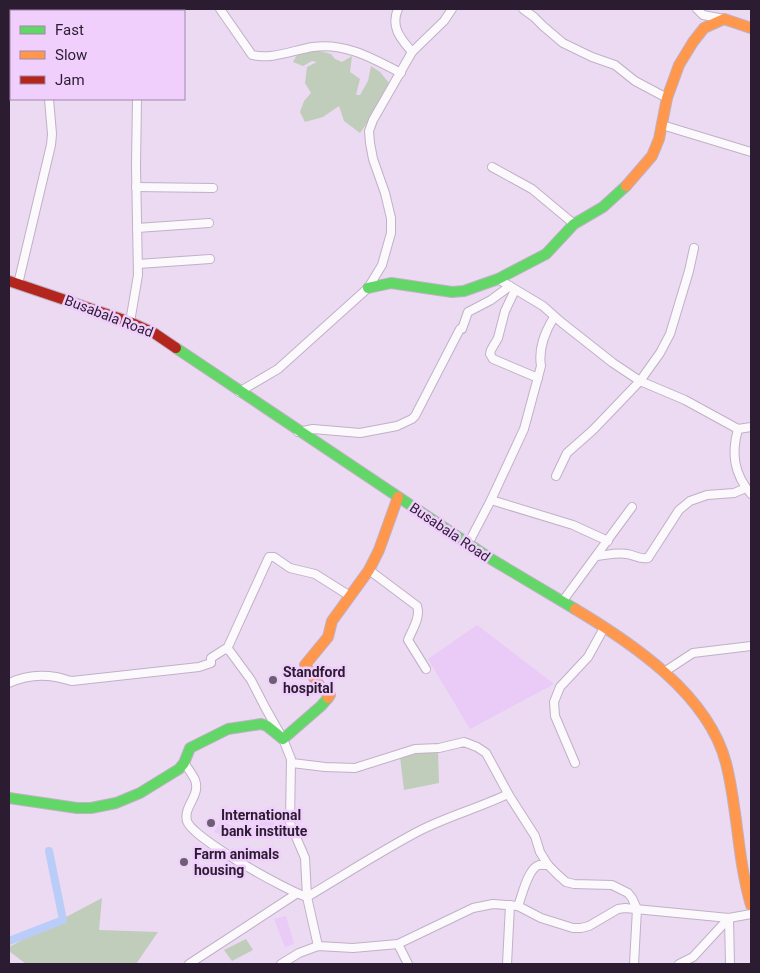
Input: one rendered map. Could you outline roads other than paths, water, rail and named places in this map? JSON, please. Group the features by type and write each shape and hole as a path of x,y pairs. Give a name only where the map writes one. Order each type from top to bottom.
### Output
{"street":[{"path":"220,9 252,55 270,56 316,47 332,46 357,51 401,73"},
{"path":"398,9 394,18 394,25 400,37 412,52"},
{"path":"239,392 278,369 368,288 386,255 391,227 385,193 372,159 369,131 373,120 412,52 444,21 452,9"},
{"path":"523,9 534,16 542,26 563,43 592,57 615,65 635,81 667,98"},
{"path":"704,28 700,12 751,28"},
{"path":"368,288 382,284 403,283 458,292 498,279 546,254 574,224 603,207 644,168 656,147 667,98 679,65 704,28 724,18"},
{"path":"13,282 51,145 49,100"},
{"path":"130,322 138,275 137,100"},
{"path":"662,125 751,152"},
{"path":"492,168 532,189 574,224"},
{"path":"136,187 213,188"},
{"path":"137,228 209,223"},
{"path":"556,476 567,453 593,430 640,381 660,353 670,334 694,248"},
{"path":"138,264 210,259"},
{"path":"498,279 536,301 613,363 640,381 685,400 738,429 751,426"},
{"name":"Busabala Road","path":"13,282 154,332 298,432 468,544 604,628 664,672 694,703 722,750 729,775 742,869 751,905"},
{"path":"513,288 498,338 491,350 491,356 493,359 538,378"},
{"path":"298,432 313,428 360,433 397,426 412,419 460,329 462,329 468,312 513,288"},
{"path":"468,544 491,500 524,428 541,366 541,350 546,331 554,317"},
{"path":"597,556 628,554 648,558 679,510 690,501 707,495 749,491 736,470 733,455 738,429"},
{"path":"283,739 321,706 330,695 322,689 305,665 328,638 332,621 369,570 379,550 398,497"},
{"path":"491,500 574,525 608,541"},
{"path":"562,602 632,507"},
{"path":"9,683 22,677 30,676 54,677 72,681 123,674 199,668 211,663 212,658 216,654 227,649 269,557 274,557 290,568 315,574 350,596"},
{"path":"369,570 417,606 419,610 418,617 408,640 426,669"},
{"path":"575,763 555,716 554,702 560,687 588,657 604,628"},
{"path":"664,672 693,653 751,646"},
{"path":"227,649 251,680 283,739 292,763 290,823 304,858 307,897 318,946"},
{"path":"9,798 24,799 64,808 105,806 122,802 155,784 185,764 190,748 228,729 261,724 267,726 283,739"},
{"path":"292,763 355,768 415,750 439,748 464,742 486,753 508,794 535,836 548,865 566,882 586,886 612,886 621,889 632,898 637,909 634,964"},
{"path":"185,764 196,784 196,793 186,817 189,825 215,846 245,866 296,894 307,897 418,832 451,816 484,806 508,794"},
{"path":"507,964 514,905 530,874 540,865 548,865"},
{"path":"189,964 296,894"},
{"path":"281,964 299,953 318,946 353,948 398,944 473,908 493,904 514,905 541,918 573,928 589,926 618,909 637,909 729,918 751,914"},
{"path":"679,964 693,956 729,918"},
{"path":"729,918 730,964"},
{"path":"398,944 408,964"}],"waterway":[{"path":"9,941 63,920 49,851"}],"place":[{"name":"Standford hospital","path":"273,680"},
{"name":"International bank institute","path":"211,823"},
{"name":"Farm animals housing","path":"184,862"}]}
